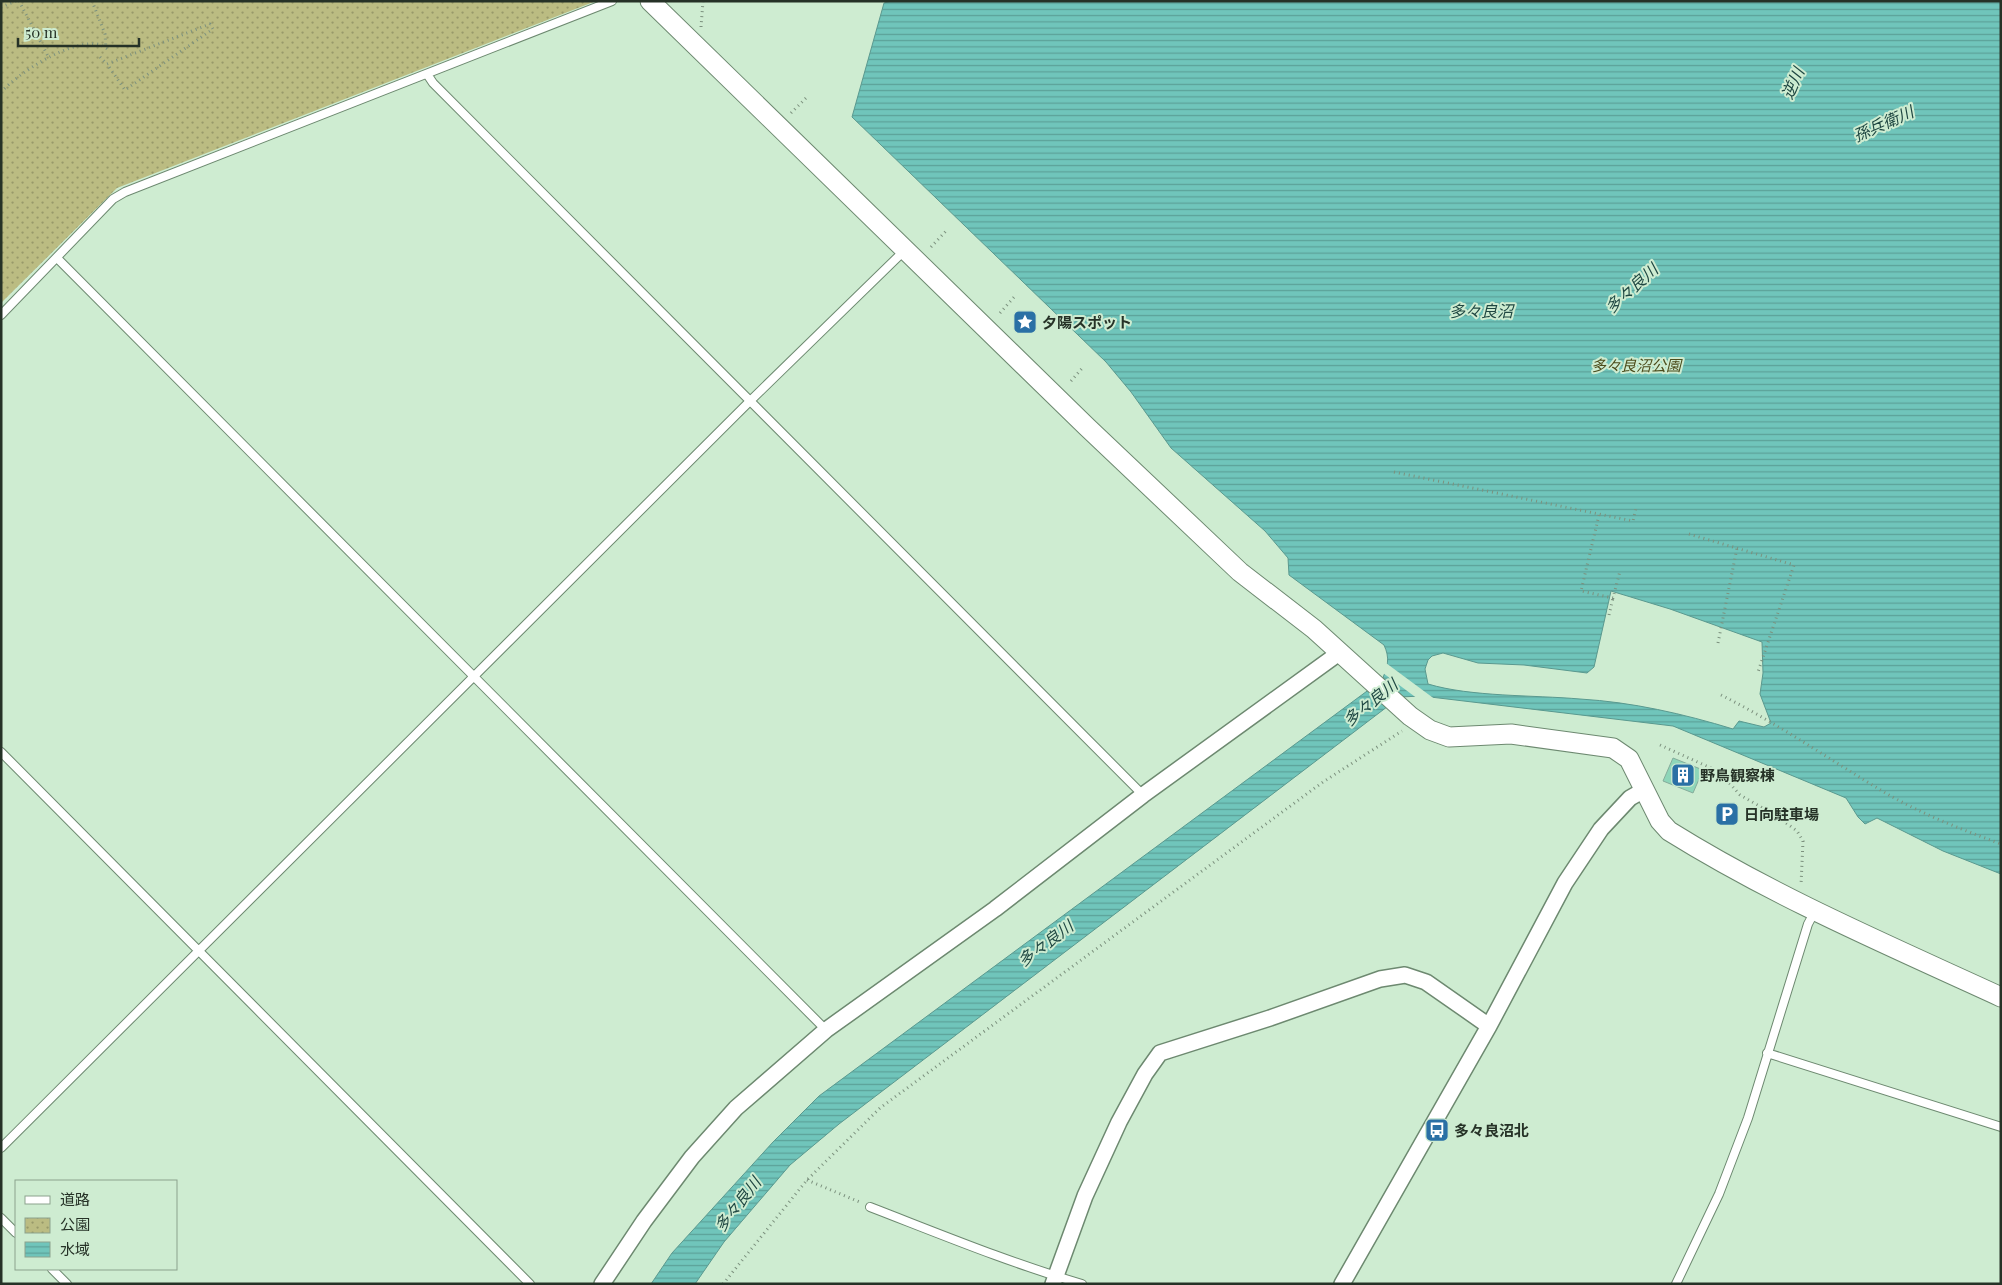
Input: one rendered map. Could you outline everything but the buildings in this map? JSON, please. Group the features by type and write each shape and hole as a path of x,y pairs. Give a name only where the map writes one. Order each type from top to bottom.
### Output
{"street":[{"path":"650,1 1087,427 1240,572 1314,629 1339,653 1430,730 1449,737 1511,734 1613,748 1630,759 1660,822 1669,831 1742,875 2001,997"},
{"path":"602,1284 644,1221 692,1157 736,1108 826,1030 995,908 1143,795 1339,653"},
{"path":"1342,1284 1489,1026 1565,883 1601,829 1630,798 1644,790"},
{"path":"1054,1280 1085,1196 1119,1122 1145,1074 1160,1053 1270,1018 1380,979 1405,975 1426,982 1489,1026"}],"lane":[{"path":"1,315 113,199 125,192 612,1"},
{"path":"427,74 433,83 749,402 1143,795"},
{"path":"1,1148 201,951 749,402 906,249"},
{"path":"57,258 826,1030"},
{"path":"1,752 201,951 530,1284"},
{"path":"1676,1284 1708,1218 1748,1118 1808,924 1815,911"},
{"path":"1767,1053 2001,1127"},
{"path":"870,1207 1054,1280 1082,1284"},
{"path":"1,1218 15,1232"},
{"path":"53,1270 67,1284"}],"path":[{"path":"1,7 18,1 49,58"},
{"path":"1,92 11,82 59,52 84,44 98,44 108,49 105,34 92,1"},
{"path":"701,27 703,1"},
{"path":"100,57 108,64 125,90 213,29 210,24 108,64"},
{"path":"791,113 806,98"},
{"path":"932,247 946,231"},
{"path":"1000,313 1015,296"},
{"path":"1072,381 1084,366"},
{"path":"1394,472 1633,522 1636,508"},
{"path":"1600,515 1581,591 1613,598"},
{"path":"1689,534 1794,565 1758,672"},
{"path":"1718,643 1737,548"},
{"path":"1609,615 1620,571"},
{"path":"1721,695 1757,712 1890,796 1953,826 2001,844"},
{"path":"722,1284 807,1180 880,1108 1323,782 1414,718"},
{"path":"1660,745 1713,770 1724,777 1740,795 1775,815 1797,831 1802,841 1801,893"},
{"path":"807,1180 870,1207"}],"green space":[{"path":"1,1 596,1 117,188 1,303"}],"water":[{"name":"多々良沼","path":"892,1 2001,1 2001,874 1943,851 1877,818 1865,824 1858,817 1846,798 1673,726 1422,696 1400,697 839,1124 790,1165 724,1242 695,1284 651,1284 672,1253 773,1142 819,1096 1382,680 1387,666 1388,658 1384,645 1289,575 1288,558 1265,531 1171,448 1131,392 1106,362 852,117 884,3","holes":["1611,591 1670,609 1762,642 1763,673 1760,694 1771,723 1764,727 1739,721 1733,729 1696,718 1619,703 1483,693 1428,684 1425,669 1428,660 1432,656 1443,653 1478,663 1524,665 1587,673 1594,667"]}],"pier":[{"path":"1386,663 1436,700 1418,699 1383,673"}],"place":[{"name":"夕陽スポット","path":"1025,322"},
{"name":"野鳥観察棟","path":"1683,775"},
{"name":"日向駐車場","path":"1727,814"},
{"name":"多々良沼北","path":"1437,1130"}],"water label":[{"name":"逆川","path":"1792,83"},
{"name":"孫兵衛川","path":"1883,123"},
{"name":"多々良川","path":"1631,288"},
{"name":"多々良川","path":"1370,702"},
{"name":"多々良川","path":"1045,943"},
{"name":"多々良川","path":"737,1204"}],"park label":[{"name":"多々良沼公園","path":"1636,365"}]}
